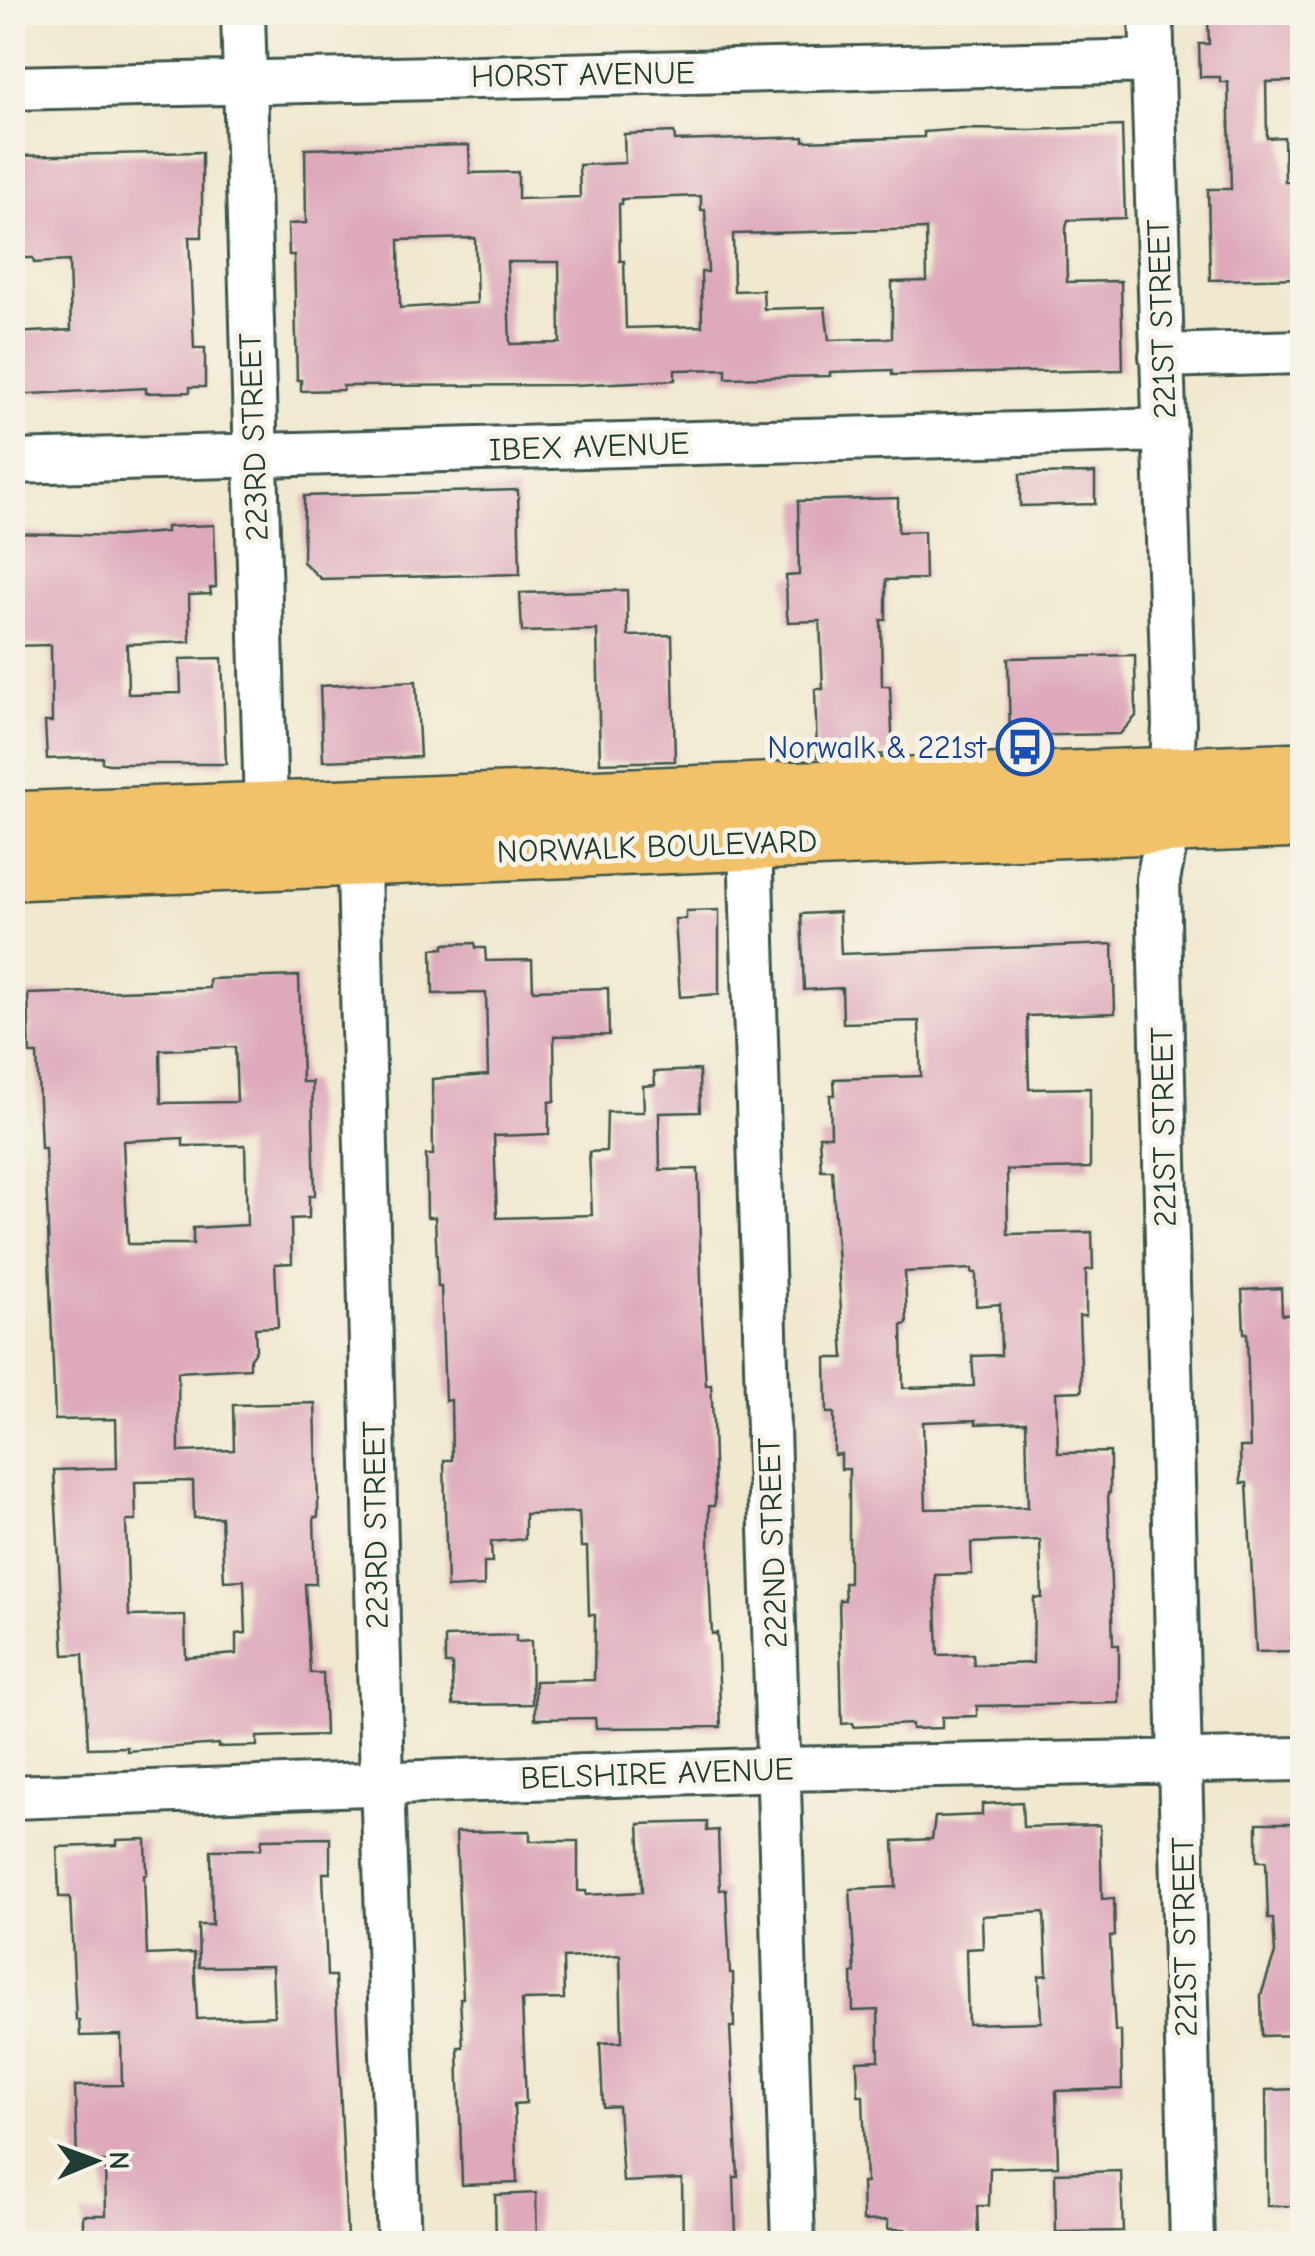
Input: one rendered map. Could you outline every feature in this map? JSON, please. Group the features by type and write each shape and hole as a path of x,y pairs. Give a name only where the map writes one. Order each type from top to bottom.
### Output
{"main road":[{"name":"NORWALK BOULEVARD","path":"358,832 750,842 1171,799 1302,770"},
{"name":"NORWALK BOULEVARD","path":"12,872 267,836 1171,799 1302,820"},
{"name":"NORWALK BOULEVARD","path":"12,820 267,836"}],"street":[{"name":"223RD STREET","path":"243,12 267,836"},
{"name":"221ST STREET","path":"1151,12 1160,356 1170,554 1171,799 1158,880 1192,2244"},
{"name":"HORST AVENUE","path":"12,88 1153,61"},
{"path":"1160,356 1302,352"},
{"name":"IBEX AVENUE","path":"12,462 1164,430"},
{"name":"223RD STREET","path":"358,832 382,1782 399,2244"},
{"name":"222ND STREET","path":"750,842 794,2244"},
{"name":"BELSHIRE AVENUE","path":"12,1796 779,1768 1302,1759"}],"building":[{"path":"1302,12 1302,81 1266,82 1267,138 1284,137 1285,182 1302,182 1302,278 1210,280 1208,189 1231,189 1228,82 1220,82 1220,77 1200,77 1199,44 1209,44 1208,19 1234,19 1233,13"},
{"path":"1122,126 1125,218 1068,220 1066,228 1067,282 1121,281 1123,370 892,375 892,370 830,372 830,376 726,378 726,369 675,370 675,380 573,385 343,386 343,390 301,391 301,380 297,380 294,255 289,255 288,224 306,223 305,149 469,145 470,173 518,172 518,199 580,197 579,165 625,163 624,134 674,132 675,141 804,137 804,141 924,137 924,132 964,129","holes":["701,196 708,272 701,272 702,326 626,328 624,261 620,261 622,199","926,229 927,281 892,282 892,338 829,340 825,307 764,309 763,290 734,291 733,234","475,238 477,303 400,308 399,240","507,262 559,262 560,343 510,344"]},
{"path":"202,152 202,237 189,237 194,348 205,348 205,387 190,387 190,392 146,393 146,388 12,395 12,333 71,330 69,261 34,263 33,258 12,258 12,156"},
{"path":"1095,473 1095,504 1020,506 1020,474"},
{"path":"518,490 520,574 321,579 303,562 304,496"},
{"path":"898,498 898,532 924,531 925,579 886,580 886,620 881,620 882,686 890,686 893,754 817,757 815,689 823,689 820,621 788,622 787,614 786,576 799,575 798,501"},
{"path":"214,525 216,587 210,588 211,594 189,595 190,642 127,644 128,694 181,693 180,659 222,658 226,764 108,764 102,762 102,757 47,759 45,722 52,722 51,645 12,646 12,533 119,536 166,532 166,527"},
{"path":"627,590 628,636 672,635 675,761 600,763 597,630 522,632 520,593"},
{"path":"1135,655 1136,716 1120,734 1010,736 1008,658"},
{"path":"416,681 420,757 323,761 320,686"},
{"path":"719,910 719,994 680,997 675,919 686,919 686,911"},
{"path":"839,912 841,954 1113,944 1115,1013 1027,1016 1029,1089 1090,1088 1090,1168 1007,1170 1008,1234 1092,1232 1093,1269 1086,1270 1086,1316 1079,1316 1082,1391 1056,1392 1058,1453 1110,1452 1113,1645 1119,1645 1119,1703 977,1706 977,1716 942,1717 942,1728 842,1724 839,1600 845,1600 844,1583 849,1583 849,1469 841,1469 841,1454 834,1455 834,1413 827,1413 826,1358 844,1358 832,1170 821,1170 819,1136 831,1136 830,1095 835,1095 834,1079 921,1076 919,1021 843,1023 842,988 804,990 801,914","holes":["972,1269 976,1273 976,1306 1000,1304 1001,1355 972,1356 974,1386 903,1388 905,1272","923,1422 1026,1422 1028,1507 926,1509","1040,1540 1042,1598 1034,1598 1033,1663 974,1665 973,1654 938,1655 935,1575 972,1574 971,1543"]},
{"path":"475,943 476,948 485,948 486,961 532,960 533,990 608,988 609,1035 554,1036 555,1101 549,1102 549,1134 494,1136 497,1218 592,1215 589,1152 606,1151 607,1112 644,1112 643,1086 655,1085 654,1072 699,1070 700,1112 659,1113 660,1170 698,1169 702,1319 706,1385 711,1384 713,1421 715,1502 709,1506 709,1574 712,1634 717,1633 721,1727 596,1728 595,1718 535,1719 535,1681 594,1680 595,1615 589,1615 587,1547 581,1547 579,1512 525,1514 525,1539 491,1542 492,1562 484,1562 484,1586 447,1588 444,1460 452,1460 451,1400 445,1401 435,1217 427,1217 426,1155 433,1155 432,1079 488,1075 486,993 433,994 432,949 444,948 444,944"},
{"path":"299,976 302,1082 312,1082 315,1196 309,1196 309,1218 291,1219 292,1263 275,1264 278,1327 255,1328 256,1350 250,1358 250,1368 178,1372 179,1452 234,1450 233,1405 315,1403 316,1584 305,1584 310,1673 323,1673 325,1735 257,1737 257,1746 218,1744 127,1751 127,1747 88,1748 83,1654 64,1655 54,1470 117,1468 116,1419 55,1420 45,1148 41,1148 37,1054 30,1054 28,994 209,988 209,979","holes":["235,1047 237,1102 161,1103 160,1050","183,1138 183,1146 245,1145 247,1225 193,1228 193,1244 128,1244 123,1141","193,1481 194,1518 221,1517 224,1581 244,1580 246,1633 236,1634 236,1654 186,1658 185,1615 129,1616 126,1521 136,1521 135,1482"]},
{"path":"1281,1288 1282,1315 1297,1314 1299,1357 1302,1356 1300,1637 1291,1637 1291,1651 1256,1652 1247,1483 1241,1483 1240,1447 1250,1447 1242,1290"},
{"path":"516,1635 516,1642 531,1641 532,1704 453,1705 452,1664 445,1664 445,1637"},
{"path":"1022,1802 1023,1827 1100,1825 1102,1899 1114,1898 1115,1936 1110,1937 1115,2031 1121,2031 1122,2089 1056,2091 1058,2166 990,2168 989,2206 977,2206 978,2236 905,2238 905,2229 888,2229 888,2220 863,2221 863,2096 858,2096 857,2061 879,2060 878,2010 853,2011 850,1889 896,1887 894,1841 932,1839 935,1817 982,1815 982,1804","holes":["1044,1912 1047,1975 1039,1976 1041,2022 968,2024 966,1949 983,1948 982,1916"]},
{"path":"707,1822 707,1831 718,1830 720,1890 726,1889 733,1973 734,2027 730,2027 738,2177 734,2177 736,2236 731,2236 731,2244 683,2244 682,2179 623,2182 618,2106 603,2107 600,2043 622,2042 620,1955 563,1958 564,1999 522,2000 526,2103 514,2104 517,2183 462,2185 458,2047 463,2047 463,1998 456,1832 530,1831 530,1841 578,1841 578,1891 586,1891 586,1895 642,1892 639,1824"},
{"path":"1257,1823 1302,1823 1302,2035 1262,2036 1261,1995 1275,1953 1273,1919 1268,1919 1266,1861 1257,1861"},
{"path":"330,1838 330,1873 323,1873 327,1976 335,1976 347,2237 340,2237 340,2244 83,2244 83,2215 106,2215 105,2162 77,2163 75,2086 122,2085 121,2035 80,2036 70,1897 59,1897 57,1847 117,1845 117,1840 146,1839 147,1955 194,1953 197,2019 274,2016 272,1966 199,1967 198,1925 212,1925 211,1850 261,1849 262,1839"},
{"path":"1302,2089 1302,2206 1267,2206 1266,2090"},
{"path":"1121,2171 1123,2231 1056,2232 1055,2173"},
{"path":"536,2193 537,2244 496,2244 495,2195"}],"place":[{"name":"Norwalk & 221st","path":"1025,747"}]}
